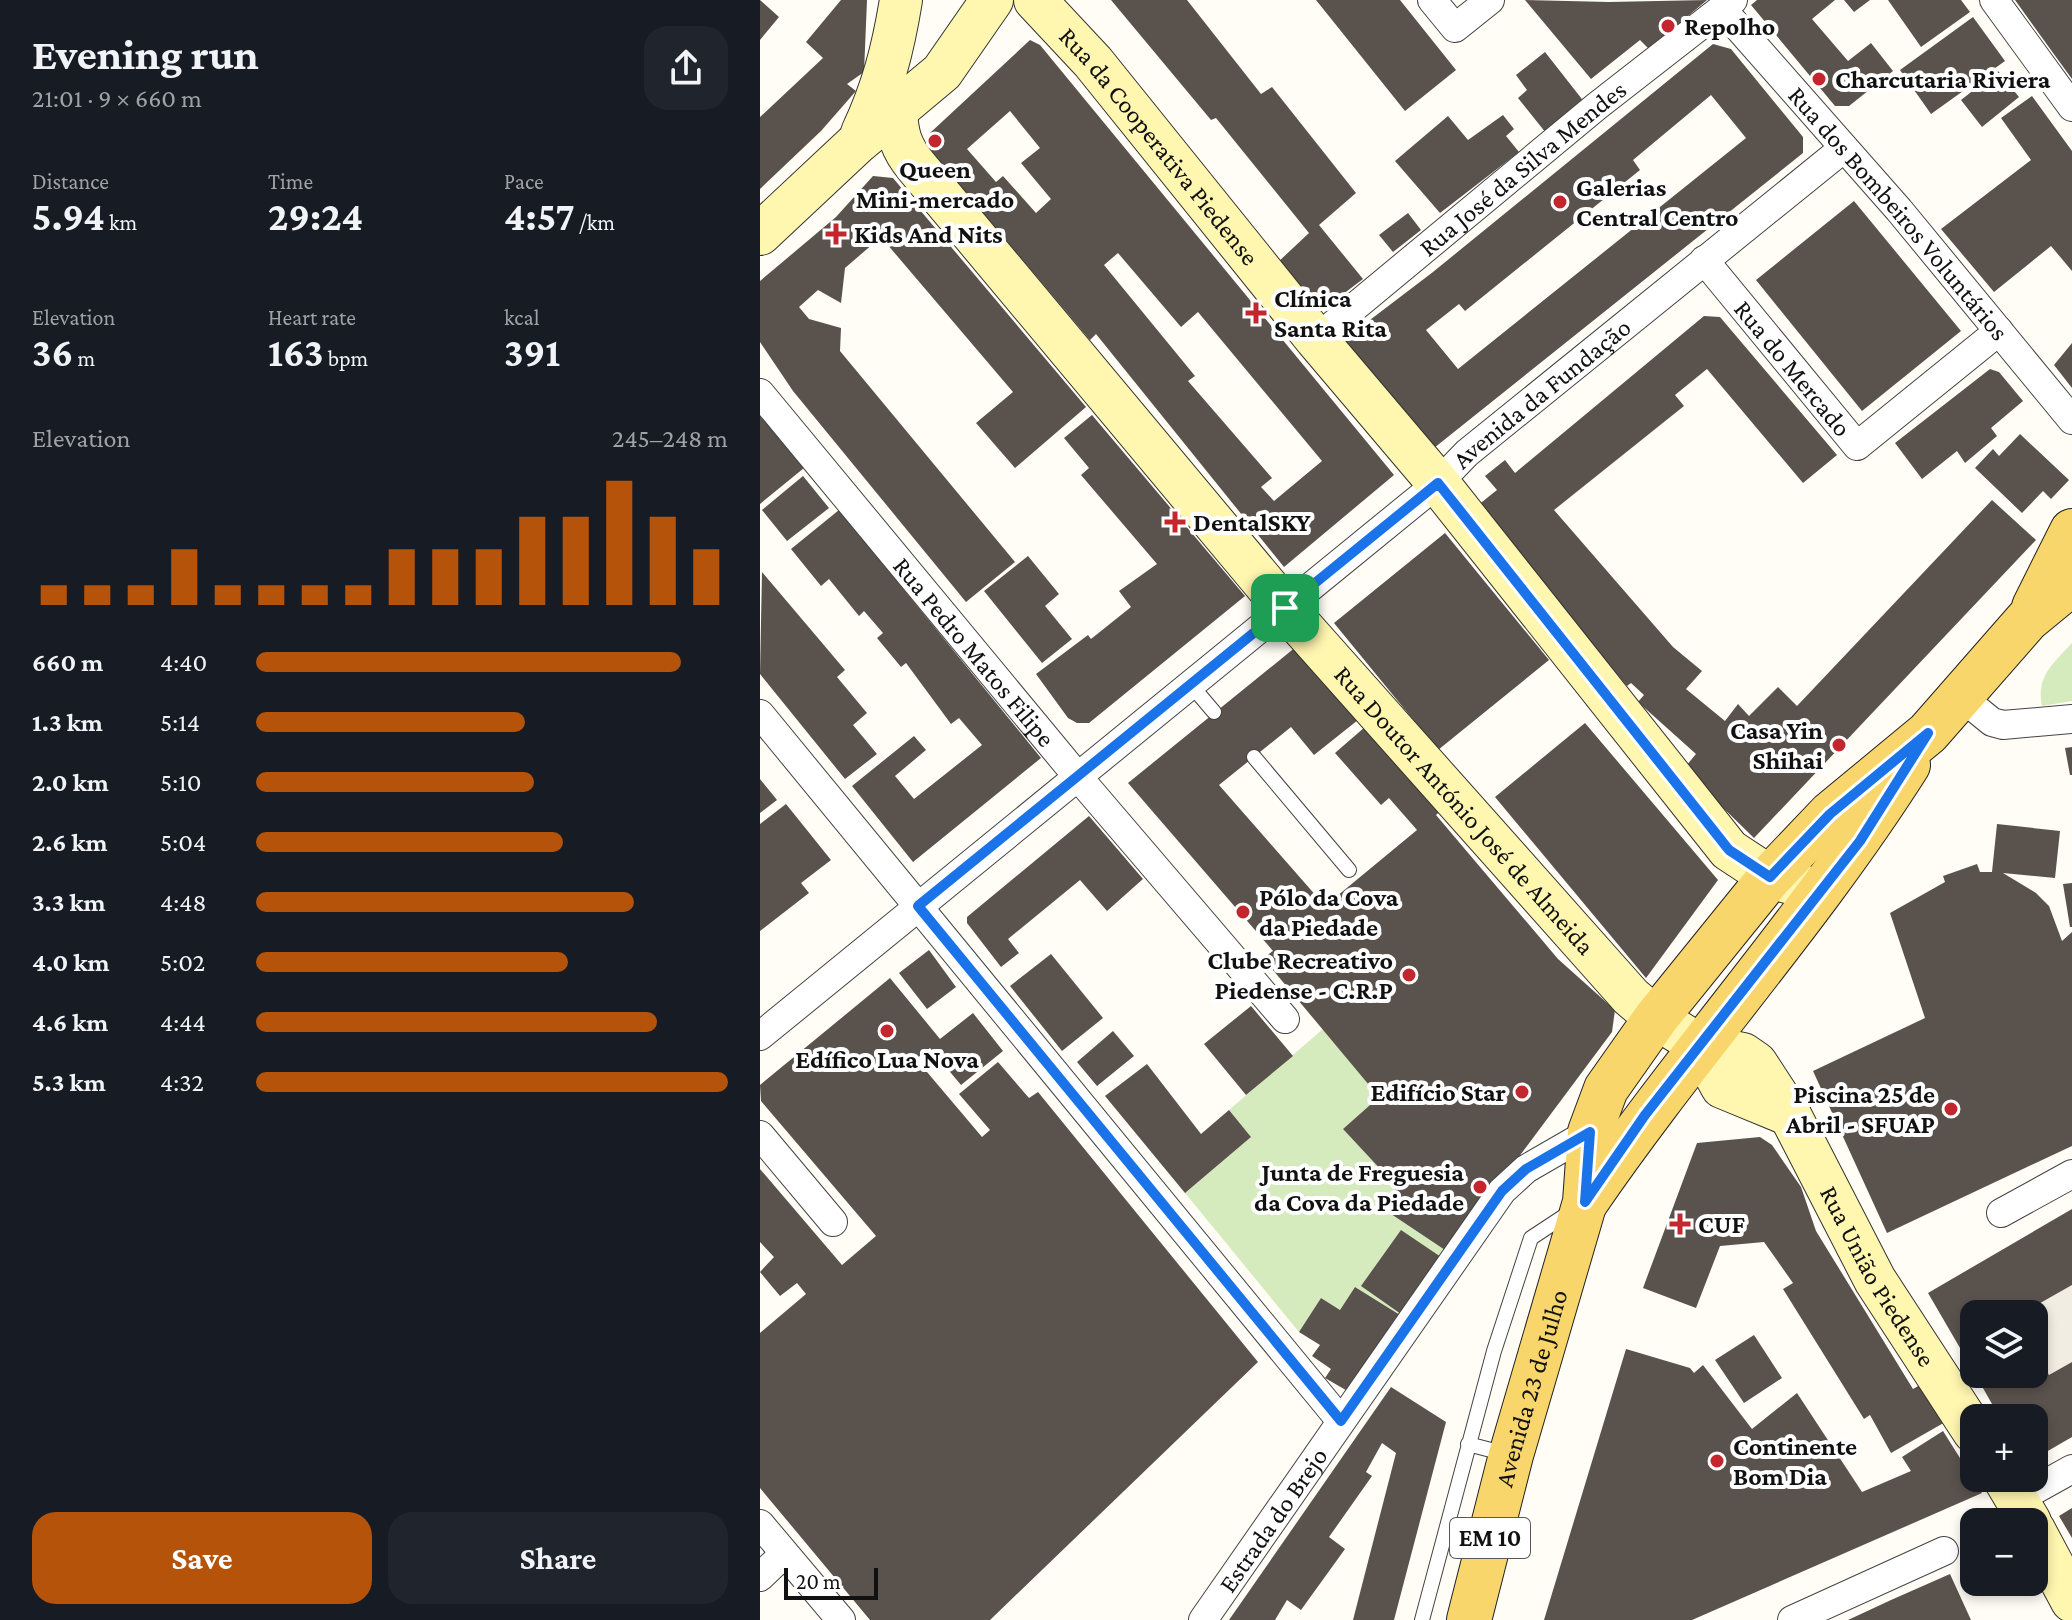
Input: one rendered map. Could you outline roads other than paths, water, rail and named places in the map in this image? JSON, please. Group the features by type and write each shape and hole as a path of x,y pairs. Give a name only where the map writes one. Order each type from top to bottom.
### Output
{"main road":[{"name":"EM 10","path":"2027,620 2072,531"},
{"name":"EM 10","path":"1819,891 1860,841 1928,733 2027,620 2072,583"},
{"name":"EM 10","path":"1770,877 1830,814 1928,733"},
{"name":"Avenida 23 de Julho","path":"1469,1620 1511,1455 1585,1202 1590,1132 1606,1089 1656,1018 1770,877"},
{"name":"Avenida 23 de Julho","path":"1585,1202 1645,1115 1819,891"}],"street":[{"path":"856,144 888,70 901,0"},
{"path":"760,234 856,144 942,72 992,0"},
{"name":"Rua da Cooperativa Piedense","path":"1035,0 1093,62 1316,339 1438,483 1729,850 1770,877 1819,891"},
{"path":"1432,0 1455,28 1490,0"},
{"path":"1994,0 2072,107"},
{"name":"Rua José da Silva Mendes","path":"1316,339 1597,106 1727,4"},
{"name":"Rua dos Bombeiros Voluntários","path":"1727,4 2072,420"},
{"name":"Rua Doutor António José de Almeida","path":"896,111 897,131 904,151 1285,608 1631,997 1656,1018 1699,1045"},
{"name":"Avenida da Fundação","path":"760,1036 1438,483 1467,453 1844,148"},
{"name":"Rua do Mercado","path":"1704,260 1857,446 1999,331"},
{"name":"Rua Pedro Matos Filipe","path":"760,393 1078,777 1285,1019"},
{"path":"1960,696 1992,722 2003,725 2072,719"},
{"path":"760,714 1341,1421"},
{"name":"Rua União Piedense","path":"1699,1045 1743,1054 1756,1063 1790,1115 1875,1280 1960,1411"},
{"name":"Estrada do Brejo","path":"1203,1620 1502,1191 1526,1169 1590,1132"},
{"path":"760,1135 833,1222"},
{"path":"2001,1213 2072,1174"},
{"path":"2072,1469 2021,1507 2072,1601"},
{"path":"760,1524 841,1620"},
{"path":"1792,1620 1944,1551"},
{"path":"760,1577 784,1554"}],"lane":[{"path":"1191,685 1214,712"},
{"path":"1254,757 1349,870"},
{"path":"1422,1620 1494,1351 1531,1238 1585,1202"},
{"path":"1468,1444 1511,1455"}],"place":[{"name":"Repolho","path":"1668,26"},
{"name":"Charcutaria Riviera","path":"1819,79"},
{"name":"Queen Mini-mercado","path":"935,141"},
{"name":"Galerias Central Centro","path":"1560,202"},
{"name":"Kids And Nits","path":"836,234"},
{"name":"Clínica Santa Rita","path":"1256,313"},
{"name":"DentalSKY","path":"1175,522"},
{"name":"Casa Yin Shihai","path":"1839,745"},
{"name":"Pólo da Cova da Piedade","path":"1243,912"},
{"name":"Clube Recreativo Piedense - C.R.P","path":"1409,975"},
{"name":"Edífico Lua Nova","path":"887,1031"},
{"name":"Edifício Star","path":"1522,1092"},
{"name":"Piscina 25 de Abril - SFUAP","path":"1951,1109"},
{"name":"Junta de Freguesia da Cova da Piedade","path":"1480,1187"},
{"name":"CUF","path":"1680,1224"},
{"name":"Continente Bom Dia","path":"1717,1461"}]}
